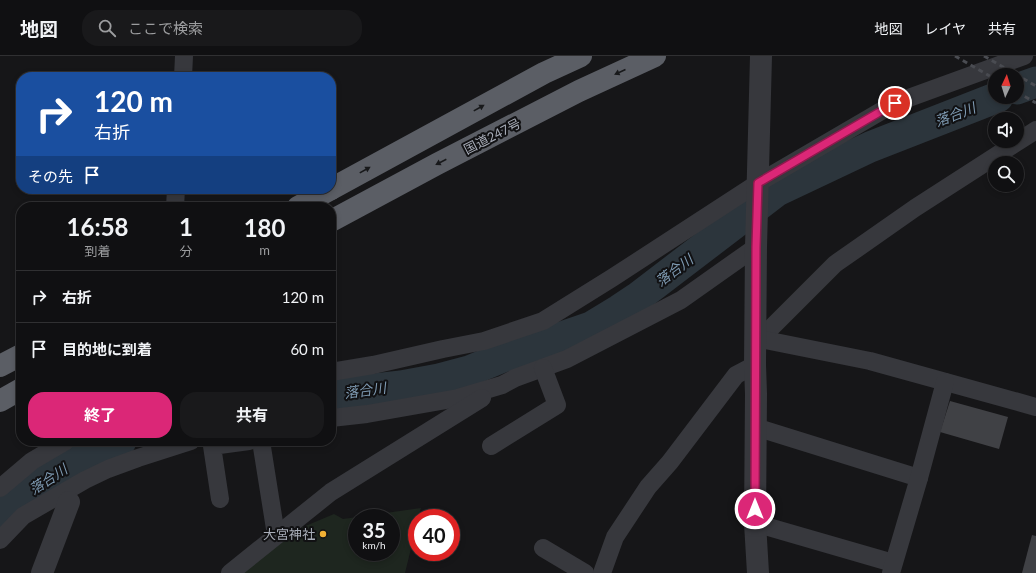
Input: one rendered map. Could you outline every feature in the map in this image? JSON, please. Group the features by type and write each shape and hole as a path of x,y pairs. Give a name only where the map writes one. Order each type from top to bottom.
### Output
{"highway":[{"path":"336,186 544,72 581,56"},
{"name":"国道247号","path":"336,218 436,164 579,91 655,56"},
{"path":"307,202 322,194"},
{"path":"0,366 16,358"},
{"path":"0,401 16,392"}],"street":[{"path":"183,72 184,56"},
{"path":"758,573 755,523 755,338 756,247 762,56"},
{"path":"336,371 484,342 543,321 895,103 1024,56"},
{"path":"755,338 771,328 834,264 915,208 1036,130"},
{"path":"230,573 331,492 502,385 515,378 567,359 681,300 756,247"},
{"path":"755,338 870,361 1036,407"},
{"path":"602,573 614,537 648,487 670,462 736,374 755,365"},
{"path":"490,446 557,405 543,368"},
{"path":"755,523 892,568 919,478 945,382"},
{"path":"336,417 458,398 502,385"},
{"path":"336,426 371,419 383,411"},
{"path":"756,426 919,478"},
{"path":"0,488 32,461 58,446"},
{"path":"0,540 23,516 84,480 108,469 175,446"},
{"path":"212,446 220,498"},
{"path":"261,446 276,535"},
{"path":"42,573 69,502"},
{"path":"543,548 585,573"}],"shaded area":[{"name":"大宮神社","path":"408,510 408,561 405,573 230,573 265,543 334,514 343,519 348,518 348,561 400,561 400,511"}],"building":[{"path":"950,401 1008,417 999,449 940,432"},
{"path":"1032,535 1036,536 1036,573 1022,573"}],"waterway":[{"name":"落合川","path":"1024,86 1036,82"},
{"name":"落合川","path":"336,393 401,386 439,379 469,371 503,357 591,327 637,298 777,191 870,147 988,101"},
{"name":"落合川","path":"0,513 51,474 107,446"}],"railway":[{"path":"955,56 988,75"},
{"path":"984,56 1036,86"},
{"path":"1024,96 1036,103"}],"place":[{"name":"大宮神社","path":"323,534"}],"route":[{"path":"755,509 756,247 758,183 895,103"}]}
